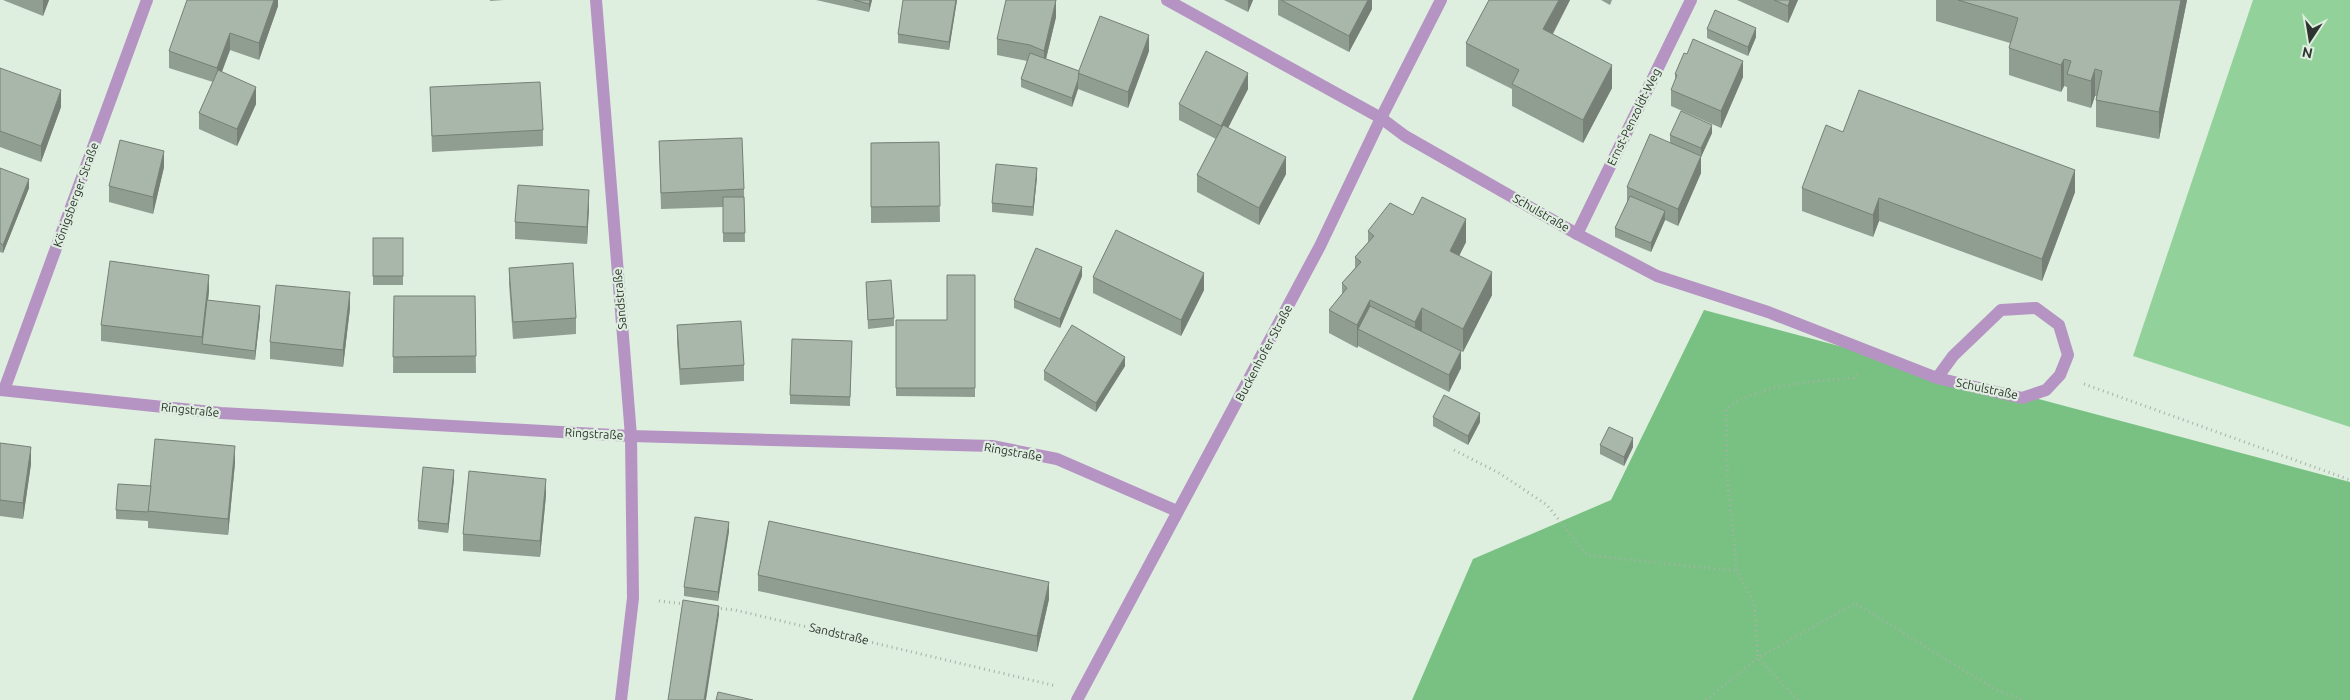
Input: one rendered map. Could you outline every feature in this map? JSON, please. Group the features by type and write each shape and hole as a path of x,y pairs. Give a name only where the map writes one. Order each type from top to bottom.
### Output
{"street":[{"name":"Königsberger Straße","path":"2,390 147,0"},
{"name":"Sandstraße","path":"596,0 631,436 633,598 621,700"},
{"name":"Schulstraße","path":"1167,0 1381,118 1405,136 1577,234 1657,276 1768,312 1937,378 2022,398 2046,390 2060,375 2068,355 2060,325 2036,308 2001,310 1953,356 1937,378"},
{"name":"Buckenhofer Straße","path":"1077,700 1320,246 1381,118 1441,0"},
{"name":"Ernst-Penzoldt-Weg","path":"1577,234 1691,0"},
{"name":"Ringstraße","path":"2,390 221,413 631,436 992,446 1057,460 1177,511"}],"path":[{"path":"1798,700 1758,658 1754,602 1737,571 1728,488 1726,408 1747,395 1794,383 1854,378 1870,351"},
{"path":"2060,375 2350,480"},
{"path":"1454,450 1499,473 1547,505 1587,555 1737,571"},
{"path":"633,598 689,605"},
{"path":"1706,700 1758,658 1855,603 1996,690 2022,700"},
{"name":"Sandstraße","path":"708,607 736,610 1044,682"}],"green space":[{"path":"2253,0 2350,0 2350,427 2133,356"},
{"path":"1704,310 2350,482 2350,700 1412,700 1473,559 1611,500"}],"building":[{"path":"187,0 274,0 259,43 230,33 217,68 169,51"},
{"path":"854,0 870,0 869,4"},
{"path":"903,0 956,0 949,42 898,34"},
{"path":"1006,0 1056,0 1044,51 1030,45 997,39"},
{"path":"1281,0 1368,0 1349,36"},
{"path":"1489,0 1559,0 1543,29 1612,65 1583,120 1512,84 1519,70 1466,43"},
{"path":"1774,0 1790,0 1788,6"},
{"path":"1958,0 2181,0 2159,112 2096,100 2102,71 2095,69 2091,81 2067,74 2071,61 2064,59 2061,65 2009,48 2018,18"},
{"path":"1715,10 1756,28 1748,47 1707,29"},
{"path":"1100,16 1149,35 1128,92 1078,73"},
{"path":"1693,39 1743,61 1721,111 1671,90 1677,75 1675,74 1684,53 1687,54"},
{"path":"1206,51 1248,73 1221,126 1179,104"},
{"path":"1030,53 1079,71 1072,98 1021,79"},
{"path":"0,68 61,90 41,146 0,131"},
{"path":"218,70 256,87 237,129 199,113"},
{"path":"540,82 543,130 432,136 430,87"},
{"path":"1859,90 2075,170 2042,259 1879,198 1873,215 1802,188 1826,125 1843,132"},
{"path":"1681,111 1712,125 1701,148 1670,135"},
{"path":"1223,125 1286,157 1259,208 1197,175"},
{"path":"1650,134 1701,156 1678,209 1627,187"},
{"path":"742,138 744,189 661,193 659,141"},
{"path":"120,140 164,151 153,197 109,186"},
{"path":"939,142 940,206 871,207 871,143"},
{"path":"996,164 1037,168 1033,207 992,203"},
{"path":"0,168 29,179 3,245 0,243"},
{"path":"518,185 589,190 587,227 515,222"},
{"path":"1630,196 1665,211 1651,243 1615,228"},
{"path":"723,197 744,197 745,233 723,233"},
{"path":"1422,197 1466,219 1450,251 1492,272 1463,329 1422,308 1415,322 1370,300 1357,325 1329,310 1347,288 1342,283 1361,262 1355,257 1374,236 1368,231 1390,203 1413,215"},
{"path":"1116,230 1204,273 1181,320 1093,277"},
{"path":"373,238 403,238 403,276 373,276"},
{"path":"1036,248 1082,267 1060,319 1014,300"},
{"path":"110,261 209,275 202,337 101,325"},
{"path":"573,263 576,318 513,322 509,268"},
{"path":"947,275 975,275 975,388 896,388 896,320 947,320"},
{"path":"891,280 894,318 868,320 866,282"},
{"path":"276,285 350,292 343,350 270,342"},
{"path":"394,296 475,296 476,356 393,357"},
{"path":"207,300 260,306 255,351 202,344"},
{"path":"1370,306 1461,351 1449,375 1358,329"},
{"path":"741,321 744,365 680,369 677,325"},
{"path":"1072,325 1125,357 1096,403 1044,371"},
{"path":"792,339 852,341 850,397 790,395"},
{"path":"1444,395 1480,413 1468,436 1433,417"},
{"path":"1609,427 1633,438 1624,457 1600,445"},
{"path":"155,439 235,446 228,519 148,511"},
{"path":"0,443 31,447 23,503 0,500"},
{"path":"423,467 454,470 448,524 418,521"},
{"path":"469,471 546,479 540,541 463,534"},
{"path":"118,484 151,486 148,512 116,510"},
{"path":"695,517 729,522 718,592 684,587"},
{"path":"769,521 1049,582 1037,636 758,575"},
{"path":"683,600 719,606 704,700 668,700"},
{"path":"718,692 753,700 716,700"}]}
